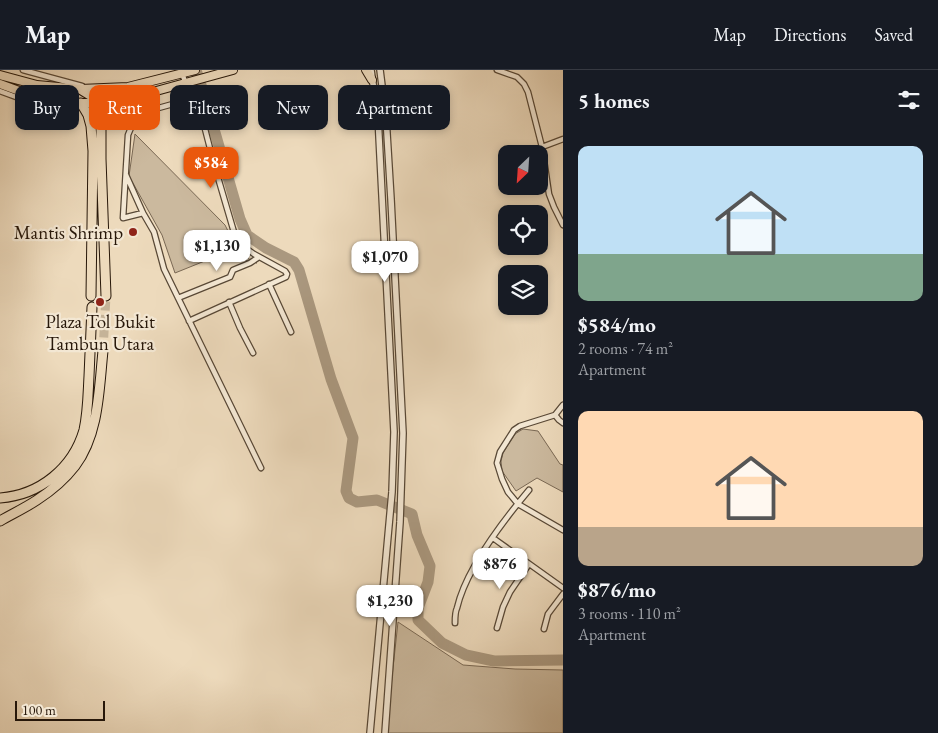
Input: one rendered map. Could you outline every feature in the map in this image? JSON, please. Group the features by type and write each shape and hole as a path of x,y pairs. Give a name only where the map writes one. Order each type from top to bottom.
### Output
{"highway":[{"path":"80,89 89,95"},
{"path":"81,103 88,114 91,126 93,151 91,296"},
{"path":"101,130 106,296"},
{"path":"0,498 23,493 48,482 68,463 77,448 84,430 87,410 92,307"},
{"path":"0,521 48,492 70,472 79,459 92,427 101,380 103,351"}],"main road":[{"path":"160,90 234,70"},
{"path":"366,70 376,80"},
{"path":"139,85 188,72"},
{"path":"0,74 37,85 89,89"},
{"path":"0,84 15,90"},
{"path":"81,103 89,103"}],"street":[{"path":"23,70 89,88"},
{"path":"371,70 376,80 386,117 403,433 402,496 385,733"},
{"path":"370,733 392,492 394,432 376,80 380,70"},
{"path":"376,80 387,70"},
{"path":"497,70 517,77 524,84 528,92 541,145"},
{"path":"188,72 188,83"},
{"path":"0,91 15,96"},
{"path":"143,213 123,218 128,135 131,126 144,112 170,105"},
{"path":"189,321 286,277 287,274 244,247 236,239 205,130"},
{"path":"547,145 563,139"},
{"path":"126,175 154,232 164,268 261,468"},
{"path":"548,187 554,207 563,225"},
{"path":"178,298 230,277 234,270 259,257"},
{"path":"268,284 291,332"},
{"path":"229,302 253,353"},
{"path":"563,405 555,415 520,426 514,430 500,452 497,463 508,492 518,504 563,530"},
{"path":"555,415 563,423"},
{"path":"454,623 456,608 472,569 492,538 529,490"},
{"path":"492,538 563,588"},
{"path":"497,628 503,606 510,592 529,564"},
{"path":"544,630 548,614 563,594"}],"shaded area":[{"path":"135,134 225,225 241,255 257,263 222,254 175,273 162,235 129,176"},
{"path":"523,429 538,431 560,464 563,465 563,492 537,478 516,491 502,471 501,461 503,453 515,434"},
{"path":"398,622 463,665 563,670 563,733 386,733"}],"waterway":[{"path":"196,70 240,219 247,235 266,248 294,262 299,270 331,379 353,438 346,491 349,498 357,502 377,500 412,514 417,535 430,566 428,582 418,608 418,620 442,643 466,655 494,661 563,660"}],"tunnel":[{"path":"103,351 106,296"}],"place":[{"name":"Mantis Shrimp","path":"133,232"},
{"name":"Plaza Tol Bukit Tambun Utara","path":"100,302"}]}
